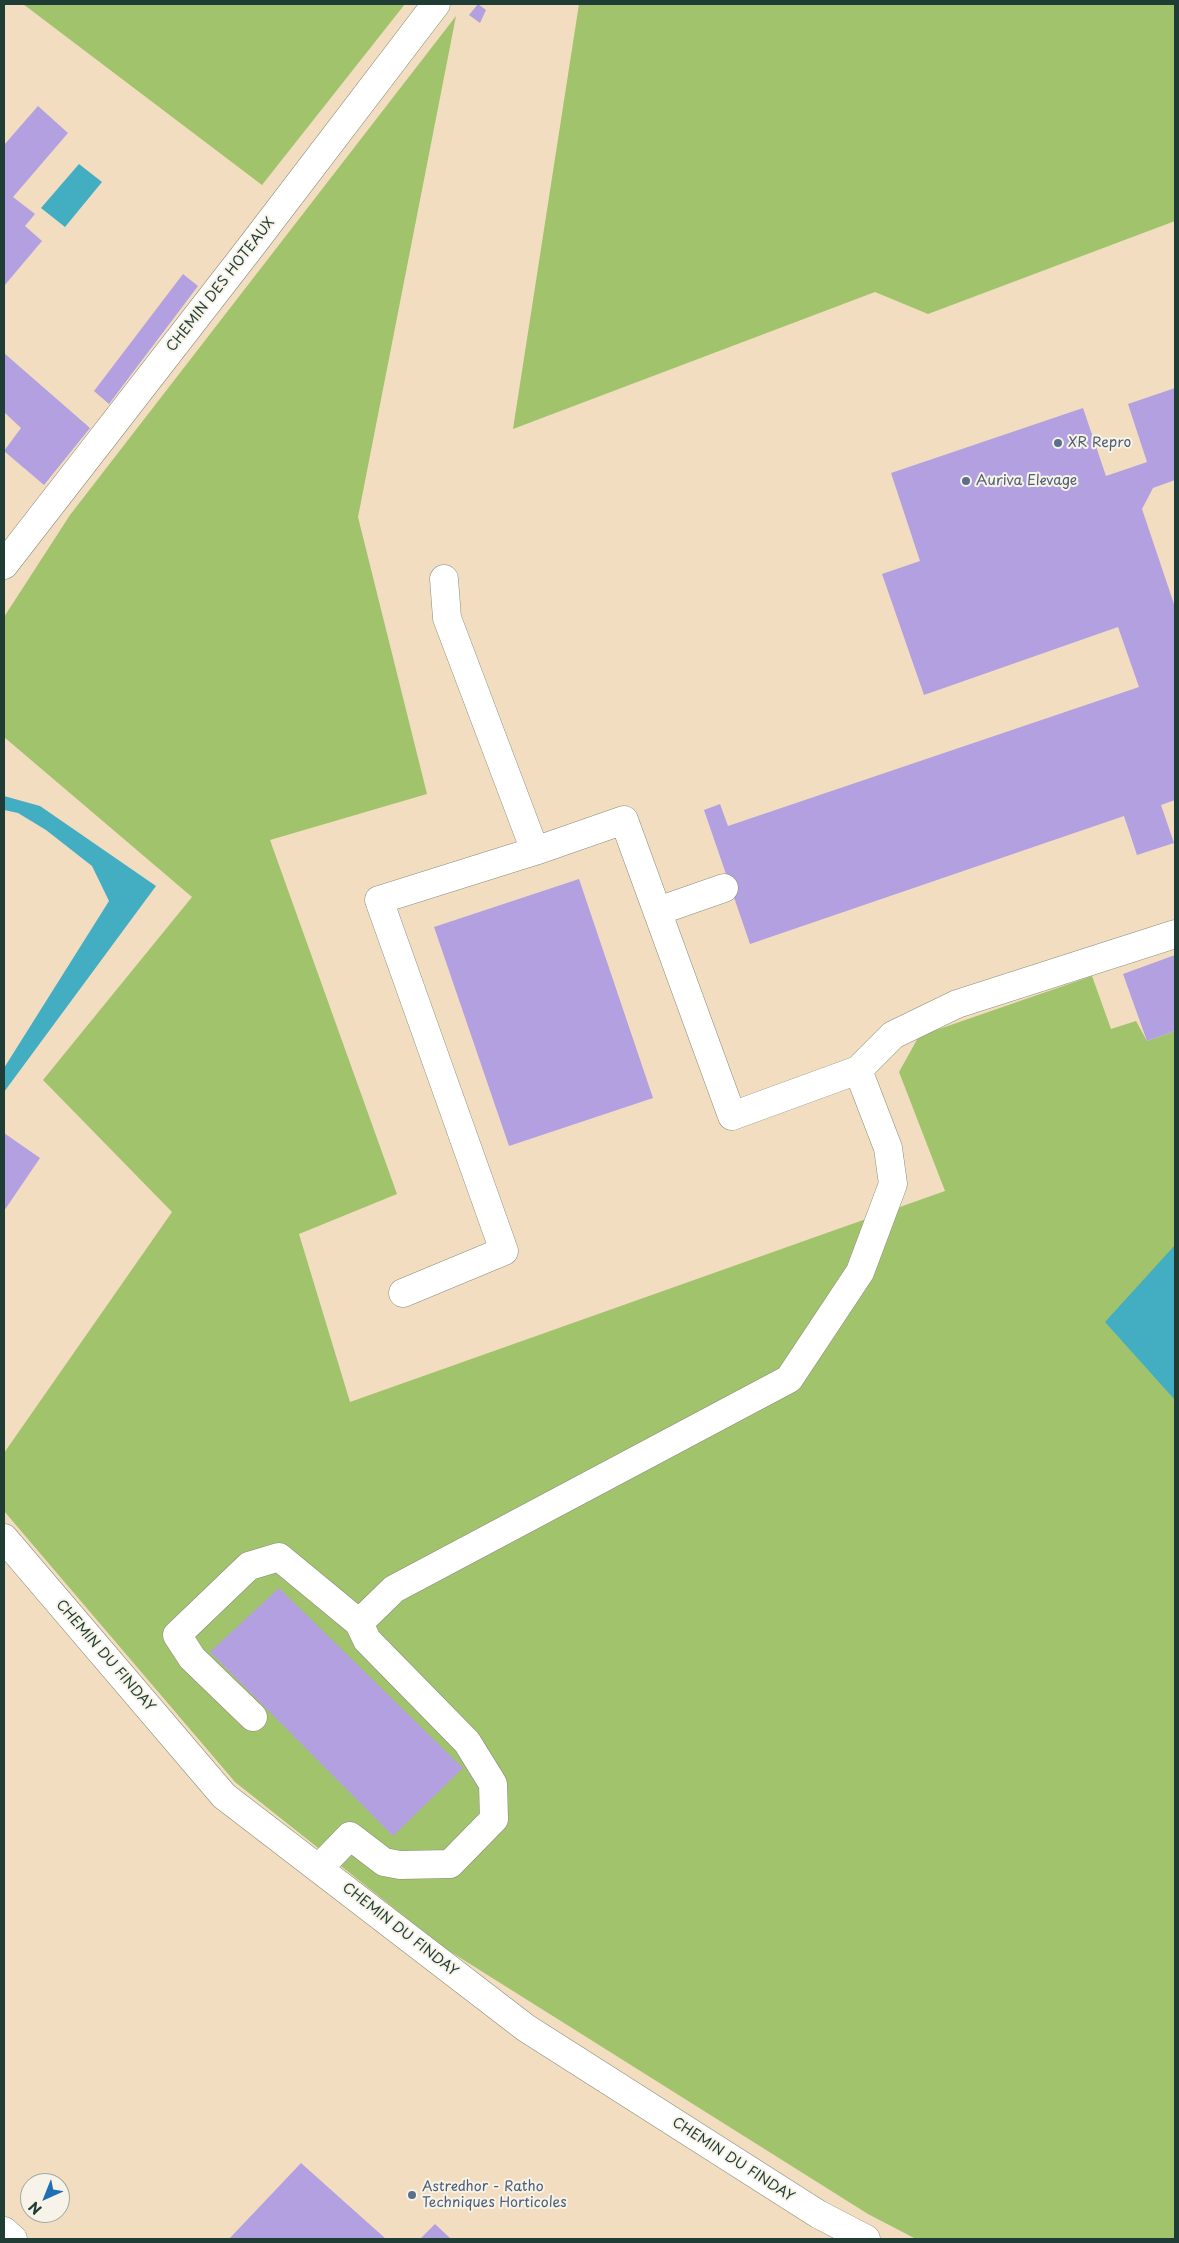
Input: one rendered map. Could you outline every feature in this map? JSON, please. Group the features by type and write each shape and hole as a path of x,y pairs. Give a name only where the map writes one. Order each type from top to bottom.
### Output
{"street":[{"name":"CHEMIN DES HOTEAUX","path":"4,565 436,4"},
{"path":"444,578 448,618 535,851"},
{"path":"403,1293 504,1251 379,900 535,851 624,820 732,1116 858,1070 893,1035 957,1004 1175,934"},
{"path":"658,911 724,888"},
{"path":"359,1623 394,1589 789,1379 860,1272 893,1184 888,1148 858,1070"},
{"name":"CHEMIN DU FINDAY","path":"4,1538 224,1796 526,2028 818,2214 866,2239"},
{"path":"253,1717 192,1658 177,1635 249,1566 279,1557 359,1623 367,1640 467,1742 493,1784 494,1819 450,1864 400,1865 384,1862 350,1836 319,1868"},
{"path":"4,2231 13,2239"}],"green space":[{"path":"23,4 405,4 262,185"},
{"path":"579,4 1175,4 1175,221 928,314 875,292 513,429"},
{"path":"456,16 358,517 427,794 270,840 397,1194 299,1234 350,1402 945,1191 899,1072 919,1036 1092,976 1111,1029 1136,1021 1147,1041 1175,1031 1175,2239 916,2239 868,2214 443,1947 235,1782 4,1511 4,1453 172,1212 43,1080 192,897 4,737 4,617 70,515"}],"water":[{"path":"79,164 102,182 65,227 41,208"},
{"path":"4,796 40,806 156,886 4,1092 4,1068 109,901 92,866 46,830 18,813 4,810"},
{"path":"1175,1245 1175,1400 1105,1322"}],"building":[{"path":"478,4 486,10 480,23 469,15"},
{"path":"38,106 68,133 13,197 35,214 25,226 42,241 4,286 4,145"},
{"path":"183,274 198,286 109,404 94,391"},
{"path":"4,353 90,428 44,485 4,451 21,428 4,412"},
{"path":"1175,388 1175,480 1153,488 1142,509 1175,607 1175,800 1161,805 1174,843 1137,855 1124,816 750,944 704,810 720,804 728,826 1139,687 1118,627 924,695 882,574 920,561 891,473 1083,408 1106,476 1147,462 1128,404"},
{"path":"579,879 653,1098 509,1146 434,927"},
{"path":"1175,955 1175,1031 1147,1041 1123,974"},
{"path":"4,1133 40,1158 4,1211"},
{"path":"279,1588 463,1768 393,1836 210,1652"},
{"path":"301,2163 386,2239 229,2239"},
{"path":"435,2224 451,2239 420,2239"}],"place":[{"name":"XR Repro","path":"1058,443"},
{"name":"Auriva Elevage","path":"966,481"},
{"name":"Astredhor - Ratho Techniques Horticoles","path":"412,2195"}]}
